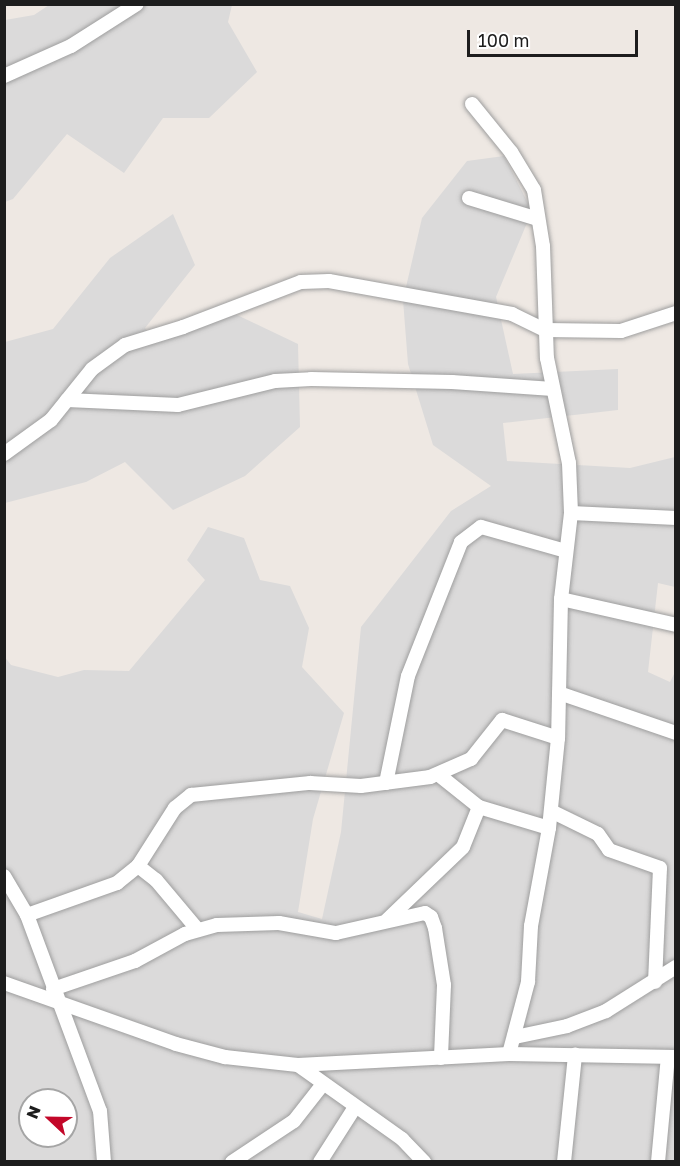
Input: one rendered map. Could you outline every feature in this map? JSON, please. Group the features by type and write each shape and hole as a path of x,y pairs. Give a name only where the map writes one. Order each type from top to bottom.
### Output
{"street":[{"path":"4,75 71,46 137,4"},
{"path":"472,104 528,178 538,219 543,246 545,330 553,389 569,463 571,513 561,599 558,738 551,811 531,926 528,982 509,1054"},
{"path":"469,198 538,219"},
{"path":"4,454 51,420 92,369 125,345 183,327 301,282 329,281 512,315 545,330 621,331 675,313"},
{"path":"67,400 178,405 275,381 311,379 452,382 553,389"},
{"path":"571,513 675,518"},
{"path":"386,783 408,676 461,542 481,527 566,551"},
{"path":"561,599 675,625"},
{"path":"559,693 675,733"},
{"path":"27,915 117,883 138,866 175,808 191,795 310,783 386,783 440,775 471,759 502,720 558,738"},
{"path":"440,775 479,807 549,828"},
{"path":"386,921 463,847 479,807"},
{"path":"551,811 598,834 609,850 660,868 655,982"},
{"path":"138,866 163,888 198,930"},
{"path":"4,876 27,915 100,1111 104,1161"},
{"path":"53,989 135,962 198,930 217,925 279,923 336,933 413,913 431,917 444,985 441,1058"},
{"path":"515,1037 567,1026 606,1011 655,982 675,967"},
{"path":"4,983 225,1057 298,1065 509,1054 672,1057 658,1161"},
{"path":"564,1161 575,1055"},
{"path":"298,1065 402,1139 424,1161"},
{"path":"232,1161 294,1121 323,1084"},
{"path":"320,1161 356,1107"}],"shaded area":[{"path":"49,5 232,5 228,22 257,72 209,118 163,118 124,173 67,134 13,199 5,202 5,20 34,15"},
{"path":"504,156 532,211 496,297 513,374 618,369 618,410 503,423 507,461 630,468 675,457 675,587 658,583 648,672 670,682 675,672 675,1161 5,1161 4,656 11,665 58,677 84,670 129,671 205,580 187,560 208,527 244,538 260,580 290,586 309,628 302,667 344,713 313,819 298,912 322,919 341,832 361,627 451,511 491,486 433,445 408,364 403,300 422,218 467,161"},
{"path":"173,214 195,265 145,328 154,341 235,314 298,344 300,427 245,476 173,510 125,462 86,482 5,503 5,342 53,329 110,258"}]}
